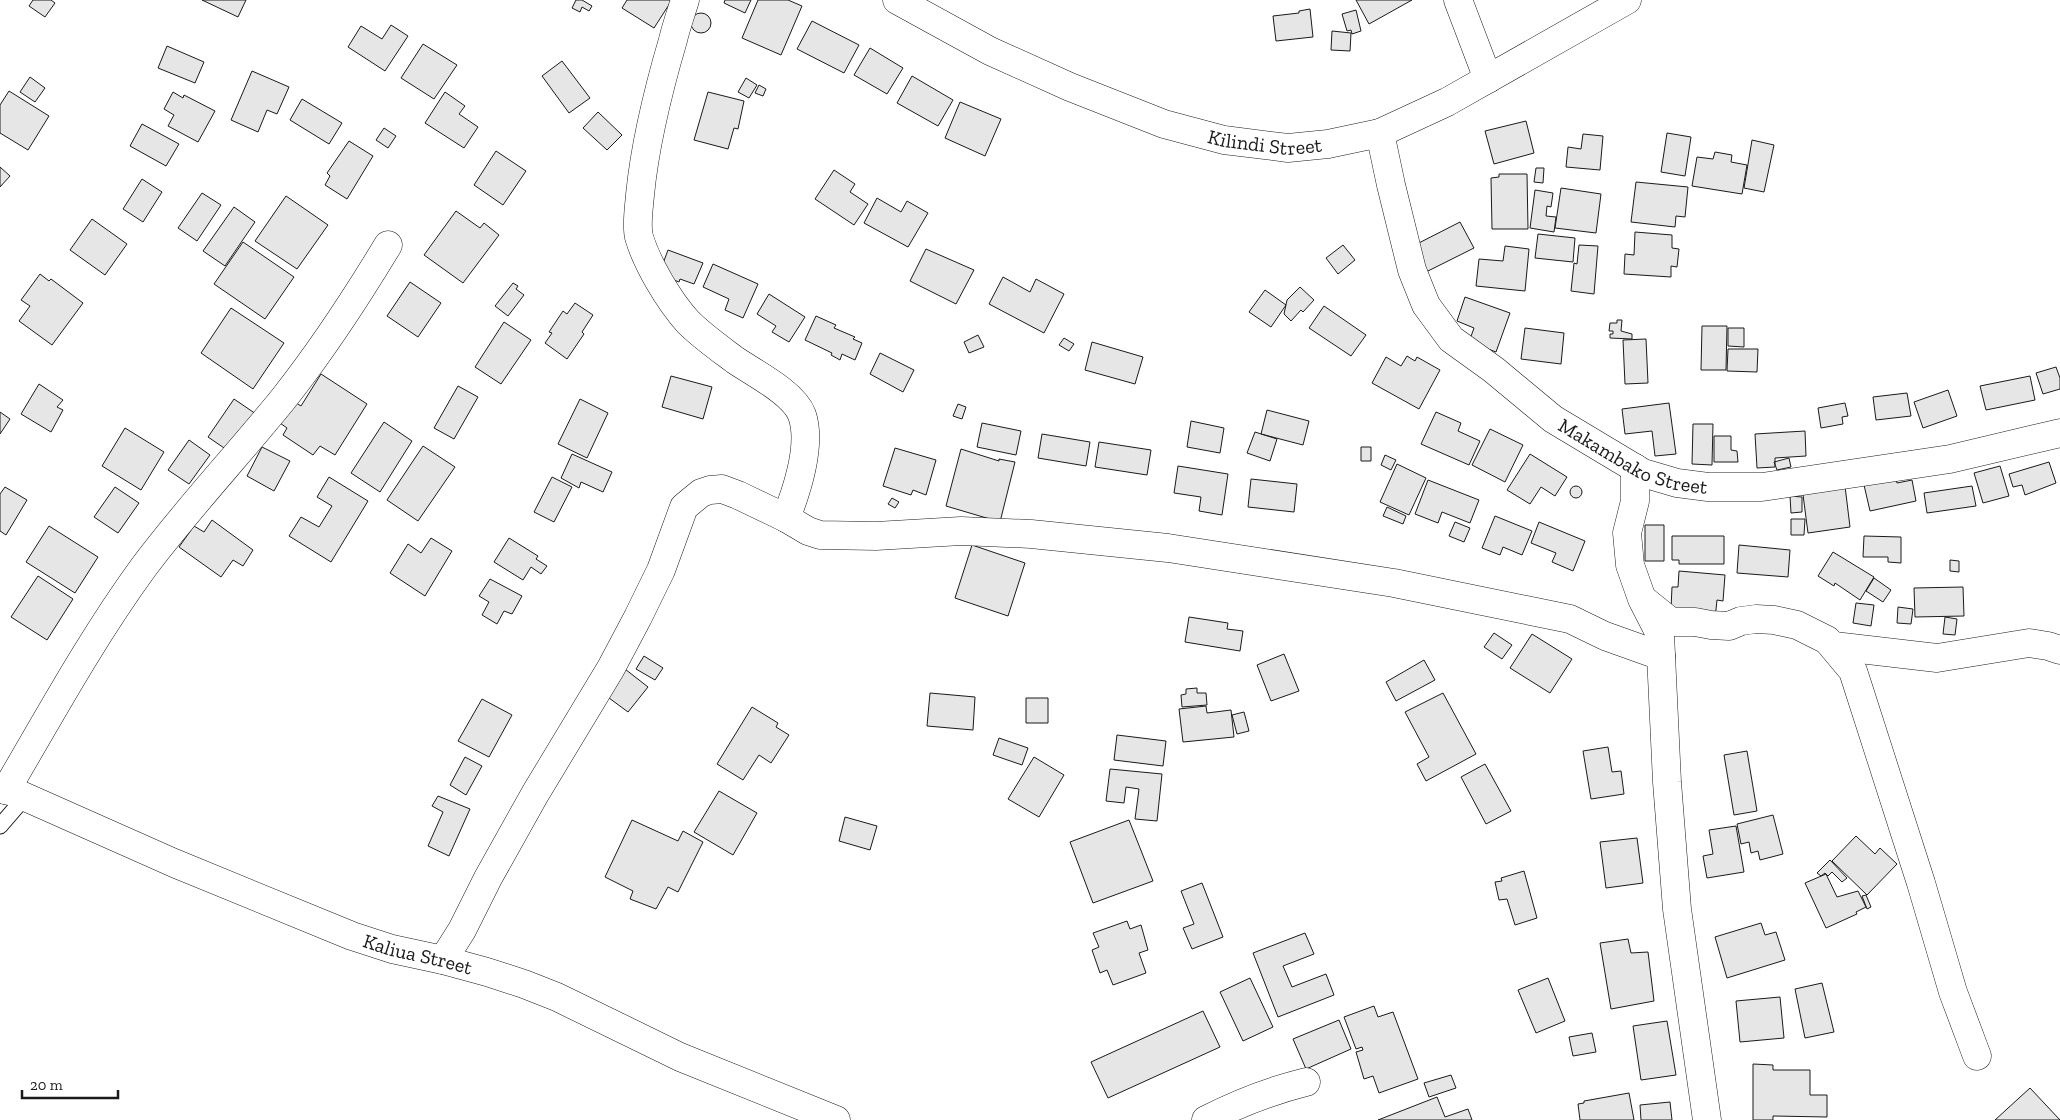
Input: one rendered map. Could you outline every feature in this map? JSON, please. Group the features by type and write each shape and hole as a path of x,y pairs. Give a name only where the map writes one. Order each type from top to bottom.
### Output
{"street":[{"path":"685,0 657,100 642,173 639,235 647,257 661,283 688,322 712,343 787,395 801,412 806,432 799,477 786,518"},
{"name":"Kilindi Street","path":"896,0 990,51 1070,87 1164,124 1224,140 1288,148 1328,144 1380,133 1447,102 1627,0"},
{"path":"1458,0 1488,79"},
{"name":"Makambako Street","path":"1380,133 1412,270 1426,305 1451,339 1494,370 1553,419 1643,473 1677,483 1708,487 1762,487 1892,466 1950,459 2060,433"},
{"path":"10,792 123,597 178,524 290,390 327,340 388,245"},
{"path":"1635,468 1636,501 1627,533 1630,565 1642,599 1660,634 1667,782 1677,909 1707,1120"},
{"path":"443,960 462,930 488,878 535,794 611,668 662,570 684,507 690,500 701,493 722,489 820,535 876,536 961,531 1031,534 1178,549 1358,577 1570,619 1605,636 1661,656"},
{"path":"1642,599 1671,622 1695,622 1729,626 1741,621 1756,619 1774,620 1796,625 1827,640 1854,671 1950,984 1977,1056"},
{"path":"1834,646 1937,658 2029,643 2060,650"},
{"name":"Kaliua Street","path":"10,792 174,863 352,936 392,949 443,960 496,975 557,997 680,1057 836,1120"},
{"path":"1206,1120 1235,1105 1267,1092 1306,1082"}],"lane":[{"path":"0,826 10,792"}],"building":[{"path":"33,0 51,0 55,3 45,17 29,6"},
{"path":"202,0 246,0 238,17"},
{"path":"576,0 582,0 592,6 589,11 582,7 580,12 572,8"},
{"path":"627,0 672,0 654,28 622,8"},
{"path":"725,0 751,0 745,13 724,3"},
{"path":"758,0 788,0 802,6 781,55 742,38"},
{"path":"1356,0 1412,0 1369,24"},
{"path":"1310,9 1313,37 1276,41 1273,16 1299,13 1299,11"},
{"path":"1356,10 1361,31 1352,34 1351,30 1347,31 1342,14"},
{"path":"701,13 708,16 711,23 708,30 701,33 694,30 691,23 694,16"},
{"path":"812,21 859,45 844,73 797,49"},
{"path":"391,25 408,36 385,71 348,47 361,26 382,39"},
{"path":"1332,31 1351,33 1350,51 1331,50"},
{"path":"423,44 457,65 434,99 401,78"},
{"path":"167,46 204,62 195,83 158,68"},
{"path":"870,48 903,68 887,94 854,75"},
{"path":"562,61 590,98 569,113 542,76"},
{"path":"252,71 289,87 277,114 267,110 258,132 231,120"},
{"path":"912,76 953,100 938,126 897,103"},
{"path":"30,77 45,88 35,102 20,92"},
{"path":"746,78 757,85 749,98 738,92"},
{"path":"759,85 766,89 763,96 755,93"},
{"path":"9,91 49,116 28,150 0,133 0,105"},
{"path":"173,92 183,98 184,95 215,111 198,142 168,126 174,115 164,109"},
{"path":"445,92 465,106 459,114 478,127 464,148 425,123"},
{"path":"708,92 744,101 738,129 734,128 728,149 694,140"},
{"path":"302,99 342,123 329,144 290,120"},
{"path":"960,102 1001,119 985,156 945,138"},
{"path":"598,112 622,135 607,150 583,128"},
{"path":"1526,121 1534,153 1494,164 1485,131"},
{"path":"142,124 179,144 166,166 130,146"},
{"path":"384,128 396,136 388,148 376,140"},
{"path":"1667,133 1691,137 1685,176 1661,172"},
{"path":"1583,134 1603,136 1600,170 1566,167 1568,147 1581,149"},
{"path":"1752,140 1774,145 1764,192 1744,188"},
{"path":"349,141 373,156 347,199 325,185 330,176 327,173"},
{"path":"496,151 526,171 503,205 474,185"},
{"path":"1715,152 1732,155 1731,162 1747,165 1742,194 1692,186 1697,157 1713,159"},
{"path":"0,167 10,176 0,187"},
{"path":"1536,168 1544,168 1543,183 1534,182"},
{"path":"834,170 855,184 850,192 868,204 854,225 815,199"},
{"path":"1499,174 1527,174 1528,229 1492,229 1491,178 1499,177"},
{"path":"142,179 162,192 143,222 123,209"},
{"path":"1636,182 1688,187 1685,217 1676,216 1675,227 1631,222"},
{"path":"1561,188 1601,194 1596,233 1555,228"},
{"path":"1535,190 1553,193 1551,207 1547,206 1546,216 1556,217 1554,232 1530,228"},
{"path":"202,193 221,205 197,241 178,228"},
{"path":"286,196 328,225 297,269 255,241"},
{"path":"877,198 901,212 907,201 928,213 908,247 864,223"},
{"path":"234,207 255,222 225,266 203,251"},
{"path":"456,211 480,228 484,223 499,235 463,283 424,255"},
{"path":"92,219 127,244 105,275 70,250"},
{"path":"1460,222 1474,248 1424,273 1411,247"},
{"path":"1635,232 1672,235 1672,248 1679,249 1677,267 1671,266 1671,277 1624,274 1625,254 1634,255"},
{"path":"1538,234 1575,238 1573,262 1535,258"},
{"path":"243,242 294,277 265,319 214,284"},
{"path":"1343,245 1355,260 1338,274 1326,258"},
{"path":"1579,245 1598,246 1594,294 1571,291 1574,263 1577,264"},
{"path":"1505,246 1529,249 1525,291 1476,286 1479,259 1503,261"},
{"path":"926,249 974,270 956,304 910,281"},
{"path":"668,250 703,263 694,284 680,279 679,282 659,274"},
{"path":"713,264 758,284 743,318 725,310 729,299 703,287"},
{"path":"40,274 49,281 51,279 83,303 52,345 19,321 30,306 21,300"},
{"path":"1003,277 1030,292 1036,279 1064,294 1044,333 989,304"},
{"path":"410,282 441,303 418,337 387,316"},
{"path":"513,283 518,286 516,289 524,295 508,316 495,306"},
{"path":"1300,287 1314,300 1291,321 1284,314 1287,300"},
{"path":"1265,290 1286,305 1271,327 1249,312"},
{"path":"769,294 805,317 789,342 772,332 776,326 757,314"},
{"path":"1465,297 1510,313 1496,352 1469,342 1474,328 1457,321"},
{"path":"575,303 593,315 582,332 584,334 567,359 545,343 552,333 549,332 563,311 567,314"},
{"path":"1324,306 1366,335 1351,356 1309,328"},
{"path":"231,308 284,343 253,389 201,353"},
{"path":"816,316 836,325 834,328 855,337 853,339 862,343 855,360 842,354 840,360 831,355 832,353 805,340"},
{"path":"1617,320 1622,320 1621,331 1632,334 1632,339 1610,338 1610,334 1613,334 1613,331 1609,331 1610,323 1617,323"},
{"path":"504,322 531,340 501,384 475,367"},
{"path":"1702,326 1727,326 1726,370 1701,370"},
{"path":"1525,328 1564,333 1561,364 1521,359"},
{"path":"1728,328 1744,328 1744,347 1728,346"},
{"path":"978,335 984,347 969,353 964,342"},
{"path":"1064,338 1074,344 1069,351 1059,345"},
{"path":"1646,339 1648,383 1625,384 1623,340"},
{"path":"1092,342 1143,357 1135,384 1085,370"},
{"path":"1728,349 1758,349 1757,372 1727,371"},
{"path":"880,353 914,370 903,392 870,374"},
{"path":"1407,356 1415,361 1417,357 1440,370 1419,409 1372,383 1386,357 1401,366"},
{"path":"2056,367 2060,378 2060,389 2043,394 2036,373"},
{"path":"321,374 367,404 335,455 320,446 313,455 283,435 287,428 273,418 287,397 301,406"},
{"path":"671,376 712,387 703,419 662,407"},
{"path":"2030,376 2035,400 1986,410 1980,386"},
{"path":"39,384 63,400 57,407 63,410 51,432 21,414"},
{"path":"458,386 478,397 454,439 434,428"},
{"path":"1948,390 1957,416 1923,428 1914,402"},
{"path":"1907,393 1911,416 1876,420 1873,397"},
{"path":"234,399 256,414 230,452 208,437"},
{"path":"580,399 608,413 587,458 558,444"},
{"path":"1669,403 1676,454 1655,456 1652,431 1625,434 1622,409"},
{"path":"1845,403 1848,416 1842,417 1843,424 1821,428 1818,408"},
{"path":"958,404 966,407 962,419 953,416"},
{"path":"1267,410 1309,421 1303,445 1261,434"},
{"path":"0,412 10,419 0,434"},
{"path":"1436,412 1461,423 1458,431 1480,441 1469,465 1421,444"},
{"path":"1191,421 1224,428 1220,453 1187,447"},
{"path":"384,422 412,441 380,492 351,473"},
{"path":"982,423 1021,431 1016,455 977,447"},
{"path":"1693,424 1713,424 1712,465 1692,464"},
{"path":"125,428 164,452 141,490 102,466"},
{"path":"1490,429 1523,445 1505,482 1472,465"},
{"path":"1805,431 1806,456 1775,458 1775,467 1757,468 1755,434"},
{"path":"1255,432 1277,439 1270,461 1247,453"},
{"path":"1042,434 1090,442 1086,466 1038,458"},
{"path":"1714,436 1731,436 1731,450 1737,451 1738,462 1714,462"},
{"path":"189,440 210,455 189,484 168,470"},
{"path":"1099,442 1151,450 1147,475 1095,467"},
{"path":"423,446 455,467 418,521 387,500"},
{"path":"262,447 290,461 274,491 247,476"},
{"path":"1361,447 1371,447 1371,461 1361,461"},
{"path":"895,448 936,460 926,495 913,490 911,495 883,486"},
{"path":"961,449 999,461 999,459 1015,462 1000,522 946,506"},
{"path":"572,454 612,472 603,492 581,482 579,488 561,478"},
{"path":"1530,454 1567,477 1555,496 1541,487 1530,504 1507,490"},
{"path":"1385,455 1396,460 1391,470 1381,465"},
{"path":"1789,458 1791,467 1777,470 1774,462"},
{"path":"2049,462 2056,483 2025,495 2022,485 2013,487 2009,474"},
{"path":"1397,464 1426,478 1409,515 1380,502"},
{"path":"1178,466 1228,474 1222,515 1199,511 1201,497 1174,493"},
{"path":"2000,466 2009,496 1983,503 1974,473"},
{"path":"329,477 368,501 331,562 289,536 301,517 319,527 332,506 317,497"},
{"path":"552,477 572,487 554,522 534,512"},
{"path":"1251,479 1297,484 1294,512 1248,507"},
{"path":"1896,479 1897,483 1912,480 1916,501 1870,511 1864,485"},
{"path":"1428,480 1479,500 1470,523 1442,512 1438,523 1415,514"},
{"path":"1574,486 1578,486 1582,492 1578,498 1574,498 1570,494 1570,490"},
{"path":"1845,486 1850,527 1808,533 1802,487"},
{"path":"1972,486 1976,506 1927,513 1924,493"},
{"path":"5,487 27,500 6,535 0,531 0,494"},
{"path":"115,487 139,503 118,533 94,517"},
{"path":"1790,496 1802,497 1802,512 1791,513"},
{"path":"892,498 899,502 895,508 888,504"},
{"path":"1387,507 1406,516 1403,524 1383,516"},
{"path":"1495,516 1532,531 1522,555 1503,547 1500,555 1482,548"},
{"path":"1791,519 1805,519 1804,535 1791,535"},
{"path":"212,520 253,550 243,566 233,560 221,577 179,547 194,526 204,532"},
{"path":"1455,522 1470,528 1464,542 1449,536"},
{"path":"1539,522 1585,541 1573,571 1552,562 1556,553 1531,543"},
{"path":"1645,525 1664,525 1664,561 1645,561"},
{"path":"49,526 98,557 75,593 26,562"},
{"path":"1672,536 1724,536 1724,564 1679,564 1679,560 1672,560"},
{"path":"1864,536 1901,537 1901,563 1888,562 1888,557 1863,557"},
{"path":"431,538 452,551 425,596 390,573 408,544 421,553"},
{"path":"509,538 538,556 536,559 547,566 541,574 531,567 523,580 494,562"},
{"path":"972,545 1025,563 1008,616 955,598"},
{"path":"1739,545 1790,550 1788,577 1737,573"},
{"path":"1833,552 1874,577 1860,600 1835,583 1834,586 1818,576"},
{"path":"1950,560 1959,561 1959,572 1950,571"},
{"path":"1679,571 1725,575 1723,601 1717,600 1715,619 1671,609 1672,587 1678,587"},
{"path":"38,576 73,599 47,640 11,617"},
{"path":"1874,578 1891,590 1883,602 1866,591"},
{"path":"490,579 522,596 512,614 504,611 497,624 482,615 489,602 479,596"},
{"path":"1963,587 1964,616 1915,617 1914,588"},
{"path":"1856,603 1874,605 1871,626 1853,623"},
{"path":"1898,607 1913,609 1911,624 1897,623"},
{"path":"1189,617 1228,623 1227,629 1243,631 1240,651 1185,642"},
{"path":"1945,617 1957,619 1955,635 1943,634"},
{"path":"1494,633 1512,645 1502,659 1484,647"},
{"path":"1532,634 1572,659 1550,693 1510,668"},
{"path":"1284,654 1299,691 1271,701 1257,665"},
{"path":"644,656 663,668 655,680 636,669"},
{"path":"1424,660 1435,680 1396,701 1386,682"},
{"path":"625,669 648,687 628,712 605,695"},
{"path":"1197,688 1197,693 1206,693 1207,705 1182,707 1181,695 1186,694 1186,689"},
{"path":"930,693 975,697 973,730 927,726"},
{"path":"1443,693 1476,754 1426,781 1417,764 1429,757 1405,712"},
{"path":"1026,698 1048,698 1048,723 1026,723"},
{"path":"482,699 512,715 489,757 458,741"},
{"path":"1206,706 1207,713 1231,710 1234,737 1183,742 1179,709"},
{"path":"752,707 778,723 776,727 789,735 771,763 759,755 743,780 717,764"},
{"path":"1244,712 1249,731 1237,734 1232,715"},
{"path":"1117,735 1166,741 1163,766 1114,760"},
{"path":"999,738 1028,748 1022,765 993,755"},
{"path":"1608,747 1612,772 1621,771 1624,794 1591,799 1583,751"},
{"path":"1747,751 1757,811 1734,815 1724,755"},
{"path":"465,757 482,766 466,795 450,785"},
{"path":"1034,757 1064,775 1039,817 1008,799"},
{"path":"1485,764 1511,811 1486,824 1461,777"},
{"path":"1110,769 1162,774 1157,821 1135,819 1139,789 1126,787 1124,803 1106,801"},
{"path":"719,791 757,813 733,855 694,832"},
{"path":"438,796 470,809 449,856 428,846 443,812 432,806"},
{"path":"1773,815 1783,854 1760,860 1758,851 1751,853 1749,842 1741,844 1737,824"},
{"path":"845,817 877,826 870,850 839,841"},
{"path":"632,820 678,841 683,831 703,842 678,892 668,887 656,909 630,899 633,891 605,877"},
{"path":"1129,820 1153,881 1093,903 1070,842"},
{"path":"1736,826 1744,872 1707,878 1703,856 1713,854 1709,830"},
{"path":"1856,836 1875,854 1880,848 1897,864 1867,895 1832,861"},
{"path":"1637,838 1643,883 1606,888 1600,842"},
{"path":"1830,860 1847,878 1842,882 1832,872 1828,876 1825,873 1821,876 1817,873"},
{"path":"1524,871 1537,918 1515,925 1507,899 1499,900 1495,882 1502,881 1501,878"},
{"path":"1826,874 1837,897 1858,891 1866,907 1856,912 1857,914 1826,928 1805,883"},
{"path":"1202,883 1223,937 1192,949 1183,928 1194,924 1181,891"},
{"path":"1866,895 1871,907 1867,909 1862,896"},
{"path":"1127,921 1130,929 1141,925 1148,950 1139,953 1146,973 1113,985 1107,970 1100,973 1092,950 1099,947 1093,933"},
{"path":"1761,923 1765,935 1776,932 1785,960 1727,978 1715,937"},
{"path":"1305,933 1314,954 1283,966 1292,987 1326,974 1334,995 1278,1017 1253,953"},
{"path":"1628,939 1631,953 1648,952 1654,1001 1611,1009 1600,943"},
{"path":"1250,978 1273,1027 1243,1041 1220,992"},
{"path":"1548,978 1565,1021 1536,1033 1518,990"},
{"path":"1822,983 1834,1032 1805,1038 1795,989"},
{"path":"1780,997 1784,1038 1740,1042 1736,1001"},
{"path":"1374,1006 1378,1017 1393,1012 1418,1079 1379,1093 1373,1076 1364,1079 1356,1052 1363,1050 1362,1047 1356,1049 1344,1017"},
{"path":"1203,1011 1220,1047 1108,1098 1091,1062"},
{"path":"1339,1020 1351,1049 1306,1069 1293,1039"},
{"path":"1667,1021 1676,1075 1641,1080 1633,1026"},
{"path":"1592,1033 1596,1052 1573,1056 1569,1037"},
{"path":"1753,1064 1773,1065 1773,1070 1810,1070 1810,1095 1827,1095 1827,1117 1773,1116 1773,1120 1753,1120"},
{"path":"1451,1075 1456,1088 1429,1097 1424,1083"},
{"path":"2030,1088 2060,1120 1995,1120"},
{"path":"1629,1093 1634,1120 1580,1120 1578,1104 1584,1103 1584,1101"},
{"path":"1437,1097 1445,1117 1468,1109 1472,1120 1378,1120"},
{"path":"1670,1102 1672,1120 1641,1120 1640,1105"}]}
